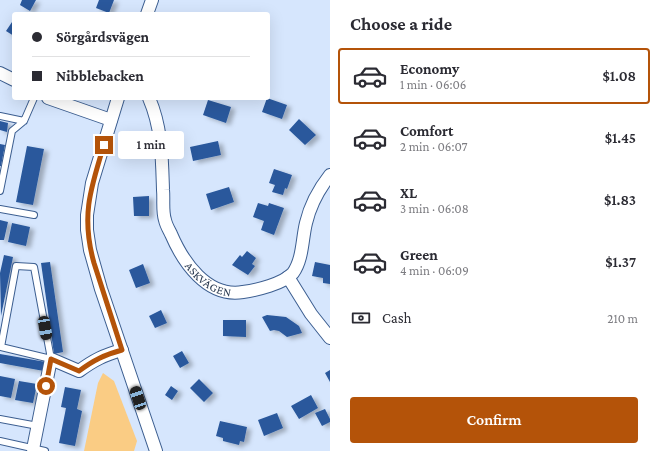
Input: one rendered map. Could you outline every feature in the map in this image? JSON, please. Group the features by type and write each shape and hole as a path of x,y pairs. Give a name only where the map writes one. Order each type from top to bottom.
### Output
{"street":[{"path":"148,12 152,0"},
{"path":"0,73 12,79"},
{"path":"54,100 111,120"},
{"path":"117,100 92,183 87,215 87,230 90,250 99,281 156,451"},
{"name":"ASKVÄGEN","path":"150,100 156,114 160,136 164,220 175,243 199,277 206,283 225,292 238,293 256,290 288,277"},
{"path":"330,175 311,207 306,222 300,258 296,268 288,277 311,314 330,338"},
{"path":"39,450 38,426 51,359 76,374 90,362 105,354 122,350"}],"lane":[{"path":"0,191 1,179 12,131 24,121 33,100"},
{"path":"0,116 24,121"},
{"path":"0,209 34,215"},
{"path":"16,266 34,267 51,359 1,347 2,326 16,266"},
{"path":"0,419 38,426"},
{"path":"0,442 39,450"}],"shaded area":[{"path":"103,373 114,381 137,441 134,451 84,451 98,383"}],"building":[{"path":"22,0 36,0 30,11 20,5"},
{"path":"99,0 114,0 109,12 96,8"},
{"path":"12,22 12,35 6,31"},
{"path":"270,99 287,105 282,119 262,112 266,100"},
{"path":"208,100 231,107 226,123 203,115"},
{"path":"299,119 316,135 305,145 289,130"},
{"path":"0,121 8,123 7,132 0,130"},
{"path":"147,132 147,149 135,149 135,133"},
{"path":"218,141 221,155 193,161 190,147"},
{"path":"0,144 5,145 1,166 0,166"},
{"path":"27,146 44,149 33,205 16,202"},
{"path":"274,169 292,175 283,195 272,192 275,185 269,183"},
{"path":"229,187 234,202 211,210 206,194"},
{"path":"149,196 149,216 134,216 133,197"},
{"path":"258,203 268,206 269,203 284,208 274,235 261,230 264,221 253,217"},
{"path":"0,220 8,222 4,240 0,240"},
{"path":"12,223 30,227 26,246 8,242"},
{"path":"247,251 256,258 252,264 255,266 248,275 232,265 240,255 242,257"},
{"path":"4,255 13,257 1,316 0,273"},
{"path":"50,262 63,352 54,354 41,263"},
{"path":"315,262 330,265 330,284 323,283 323,278 312,276"},
{"path":"143,264 150,283 136,288 129,270"},
{"path":"161,310 167,323 155,328 149,316"},
{"path":"267,315 286,317 299,326 302,333 287,337 279,331 270,331 262,317"},
{"path":"223,320 246,320 246,337 223,336"},
{"path":"182,351 189,363 180,368 173,356"},
{"path":"0,354 46,362 44,371 0,363"},
{"path":"330,370 330,382 325,373"},
{"path":"0,376 15,379 11,398 0,396"},
{"path":"199,379 213,393 204,402 190,388"},
{"path":"19,381 37,384 33,403 15,400"},
{"path":"171,386 178,391 172,400 165,395"},
{"path":"65,387 81,390 77,409 82,411 75,446 59,443 66,408 61,407"},
{"path":"311,395 318,408 299,419 291,406"},
{"path":"325,409 330,422 322,426 315,413"},
{"path":"277,413 283,428 264,436 258,420"},
{"path":"220,421 247,427 244,442 240,441 239,445 223,441 223,438 216,436"}],"route":[{"path":"46,386 51,359 79,371 90,362 105,354 122,350 101,289 90,250 87,230 87,215 92,183 104,145"}]}
